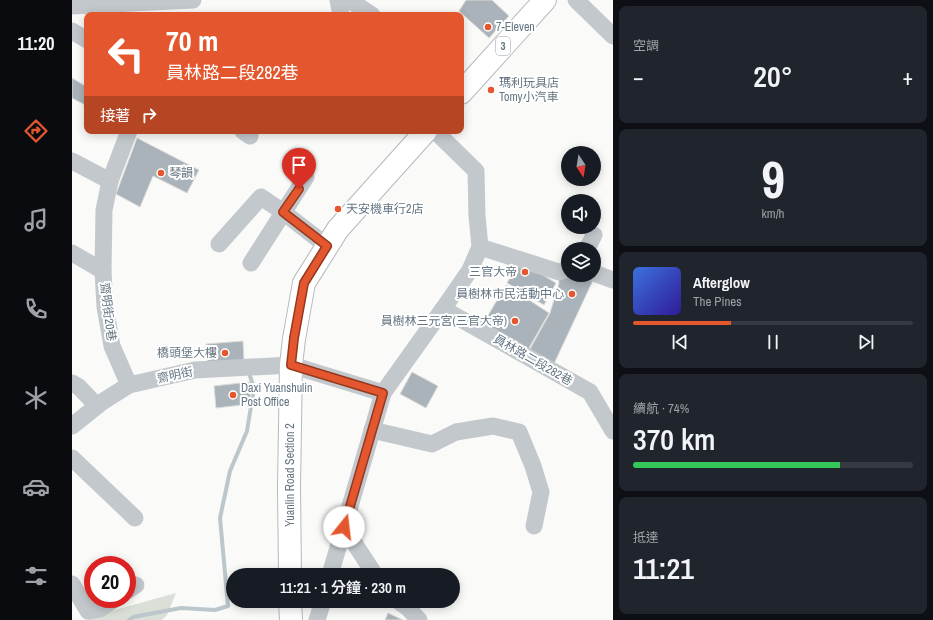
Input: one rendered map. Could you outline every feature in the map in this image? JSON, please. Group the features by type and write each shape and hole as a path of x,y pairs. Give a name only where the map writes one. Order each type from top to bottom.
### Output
{"main road":[{"name":"3","path":"464,90 545,0"},
{"name":"Yuanlin Road Section 2","path":"290,568 289,487 291,365 294,338 304,283 338,229 423,134"},
{"path":"290,608 291,620"}],"street":[{"path":"74,4 129,6 193,0"},
{"path":"338,0 340,12"},
{"path":"349,0 367,12"},
{"path":"576,0 613,36"},
{"path":"72,31 84,38"},
{"path":"103,272 104,210 110,181 128,134"},
{"path":"332,568 383,393 470,270 480,246 477,216 476,171 438,134"},
{"path":"72,161 110,181"},
{"path":"251,262 306,177"},
{"path":"219,244 261,197 327,246"},
{"path":"480,246 559,272 561,271"},
{"name":"齋明街20巷","path":"72,253 103,272 105,307 112,346 129,385"},
{"path":"601,276 613,280"},
{"name":"員林路二段282巷","path":"443,309 590,392 613,431"},
{"path":"291,365 383,393"},
{"name":"齋明街","path":"72,426 97,406 129,385 195,370 291,365"},
{"path":"72,384 79,388 97,406"},
{"path":"372,430 432,444 456,432 493,426 519,432 533,466 541,492 534,526"},
{"path":"72,458 135,518"},
{"path":"344,527 371,568"},
{"path":"72,584 84,604"},
{"path":"86,608 88,611 102,608"},
{"path":"317,620 321,608"},
{"path":"408,608 419,620"}],"shaded area":[{"path":"176,593 167,615 162,620 86,620 122,608 136,608 136,604"}],"building":[{"name":"7-Eleven","path":"466,0 492,0 509,16 489,38 464,16 464,12 459,11"},
{"path":"72,78 84,85 84,104 72,98"},
{"name":"琴韻","path":"137,138 199,170 187,193 153,176 140,207 116,194"},
{"name":"三官大帝","path":"519,261 556,283 544,305 507,283"},
{"path":"558,275 561,275 561,282 592,282 552,368 526,356 550,313 559,283"},
{"name":"員樹林三元宮(三官大帝)","path":"506,285 549,313 525,355 480,329"},
{"name":"橋頭堡大樓","path":"243,341 244,362 208,365 206,344"},
{"path":"412,372 438,386 426,408 400,394"},
{"name":"Daxi Yuanshulin Post Office","path":"249,382 251,404 216,408 214,386"},
{"path":"388,613 403,620 385,620"}],"waterway":[{"path":"129,620 133,617 181,608 215,610 228,606 220,518 230,471 247,431 254,388 250,376"}],"place":[{"name":"7-Eleven","path":"488,27"},
{"name":"瑪利玩具店 Tomy小汽車","path":"491,90"},
{"name":"琴韻","path":"161,173"},
{"name":"天安機車行2店","path":"338,209"},
{"name":"三官大帝","path":"525,272"},
{"name":"員樹林市民活動中心","path":"572,294"},
{"name":"員樹林三元宮(三官大帝)","path":"515,321"},
{"name":"橋頭堡大樓","path":"225,353"},
{"name":"Daxi Yuanshulin Post Office","path":"233,395"}],"route":[{"path":"299,189 283,212 327,246 304,283 294,338 291,365 383,393 344,527"}]}
